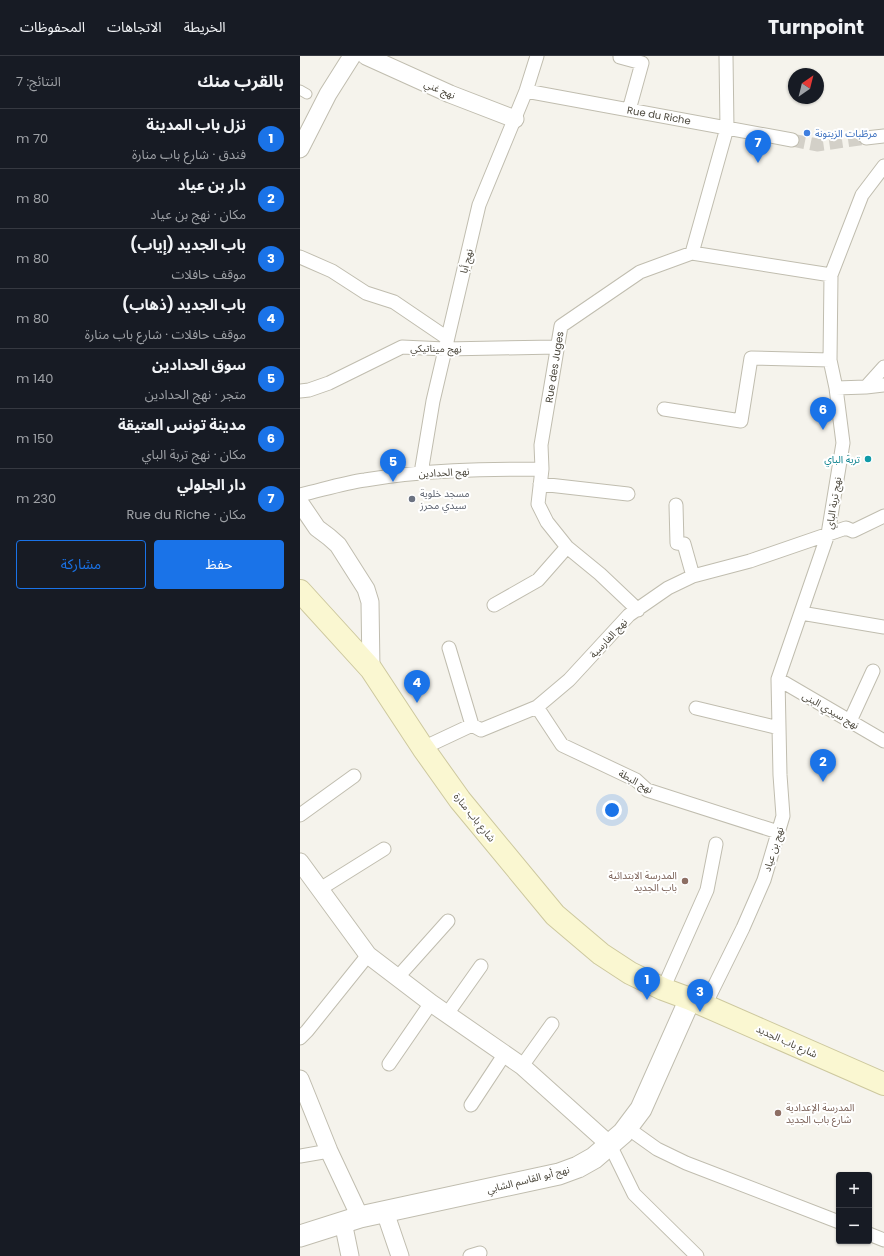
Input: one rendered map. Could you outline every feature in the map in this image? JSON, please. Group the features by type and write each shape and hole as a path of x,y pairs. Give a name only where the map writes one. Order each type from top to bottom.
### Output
{"main road":[{"name":"شارع باب منارة","path":"300,591 371,669 423,748 460,800 555,915 601,954 630,973 662,989 697,1002"},
{"name":"شارع باب الجديد","path":"697,1002 884,1084"}],"street":[{"path":"300,149 328,94 352,56"},
{"name":"نهج أبا","path":"421,473 432,401 479,205 526,91 537,56"},
{"path":"620,56 620,58 642,63 629,110"},
{"path":"692,253 727,128 726,56"},
{"name":"نهج غني","path":"370,57 450,94 514,119"},
{"name":"Rue du Riche","path":"526,91 792,140"},
{"path":"866,138 884,136"},
{"name":"نهج تربة الباي","path":"778,679 828,534 843,443 836,388 830,360 831,275 862,195 884,166"},
{"name":"Rue des Juges","path":"638,610 568,546 548,522 538,504 542,469 541,445 561,326 640,272 692,253 831,275"},
{"path":"300,257 332,271 366,293 394,302 446,344"},
{"name":"نهج ميناتيكي","path":"300,391 309,390 329,383 402,347 446,344 557,347"},
{"path":"664,408 741,421 751,358 830,360"},
{"path":"866,387 884,367"},
{"path":"836,388 884,385"},
{"name":"نهج الحدادين","path":"300,495 364,480 421,473 542,469"},
{"path":"540,484 628,494"},
{"path":"300,503 317,528 338,545 366,589 370,602 371,669"},
{"path":"676,505 677,543 684,544 692,576"},
{"name":"نهج الفارسية","path":"423,748 472,725 480,730 537,707 569,680 629,615 668,588 692,576 750,561 846,528 853,531 884,516"},
{"path":"494,605 538,580 568,546"},
{"path":"801,614 884,627"},
{"path":"449,648 472,725"},
{"path":"850,721 872,671"},
{"name":"نهج سيدي البنى","path":"778,679 884,741"},
{"name":"نهج بن عياد","path":"697,1002 743,928 764,880 783,816 778,679"},
{"name":"نهج البطة","path":"537,707 562,745 636,780 647,790 778,832"},
{"path":"696,708 779,728"},
{"path":"300,814 354,776"},
{"path":"662,989 707,890 716,844"},
{"path":"320,889 384,849"},
{"path":"300,862 368,955 430,1003 522,1066 610,1144 634,1194 696,1256"},
{"path":"397,978 448,922"},
{"path":"300,1038 368,955"},
{"path":"447,1014 481,966"},
{"name":"نهج أبو القاسم الشابي","path":"300,1236 352,1220 385,1212 559,1174 578,1167 594,1158 623,1133 641,1109 697,1002"},
{"path":"389,1064 430,1003"},
{"path":"522,1066 552,1024"},
{"path":"471,1105 504,1055"},
{"path":"300,1079 329,1151 352,1220 350,1256"},
{"path":"636,1134 657,1149 686,1163 836,1221"},
{"path":"300,1156 329,1151"},
{"path":"385,1212 400,1256"},
{"path":"872,1235 884,1240"}],"tunnel":[{"path":"792,140 817,145 866,138"}],"place":[{"name":"مرطّبات الزيتونة","path":"807,133"},
{"name":"دار الجلولي","path":"758,163"},
{"name":"مدينة تونس العتيقة","path":"823,430"},
{"name":"تربة الباي","path":"868,459"},
{"name":"سوق الحدادين","path":"393,482"},
{"name":"مسجد خلوية سيدي محرز","path":"412,499"},
{"name":"باب الجديد (ذهاب)","path":"417,703"},
{"name":"دار بن عياد","path":"823,782"},
{"name":"المدرسة الابتدائية باب الجديد","path":"685,881"},
{"name":"نزل باب المدينة","path":"647,1000"},
{"name":"باب الجديد (إياب)","path":"700,1012"},
{"name":"المدرسة الإعدادية شارع باب الجديد","path":"778,1113"}]}
